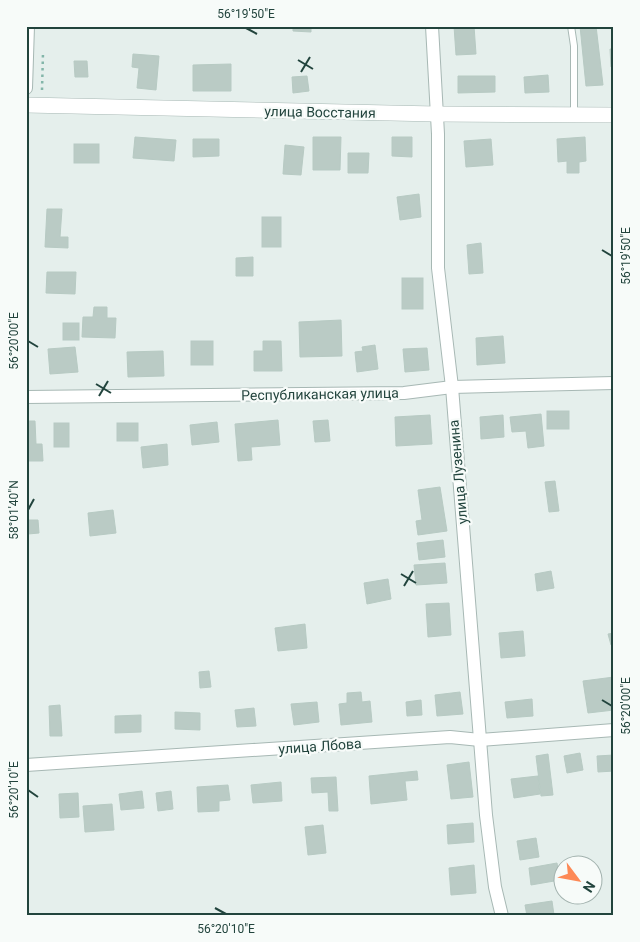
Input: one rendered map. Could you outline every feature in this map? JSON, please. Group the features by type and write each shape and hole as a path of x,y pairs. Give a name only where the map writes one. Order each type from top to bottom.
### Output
{"street":[{"path":"26,88 28,26"},
{"name":"улица Лузенина","path":"432,26 436,114 438,268 452,387 486,815 495,887 502,916"},
{"name":"улица Восстания","path":"26,105 436,114 614,115"},
{"name":"Республиканская улица","path":"26,397 404,393 452,387 614,383"},
{"name":"улица Лбова","path":"26,765 450,737 480,740 614,730"}],"lane":[{"path":"571,26 574,46 574,115"}],"path":[{"path":"42,95 43,46"}],"building":[{"path":"293,26 311,26 311,32 293,31"},
{"path":"454,26 474,26 476,54 456,55"},
{"path":"580,26 596,26 603,85 586,86"},
{"path":"610,49 614,49 614,67 611,67"},
{"path":"133,54 159,56 156,90 137,88 139,68 132,67"},
{"path":"74,61 87,61 88,77 75,77"},
{"path":"231,64 231,91 193,91 193,65"},
{"path":"548,75 549,92 525,93 524,77"},
{"path":"307,76 309,91 293,93 292,77"},
{"path":"458,76 495,76 495,92 458,93"},
{"path":"135,137 176,140 174,161 133,158"},
{"path":"313,137 341,137 340,170 313,170"},
{"path":"392,137 412,137 412,157 392,156"},
{"path":"585,137 586,161 579,162 579,173 567,173 567,161 558,162 557,139"},
{"path":"193,139 219,139 219,156 193,157"},
{"path":"491,139 493,165 466,167 464,141"},
{"path":"74,144 99,144 99,163 74,163"},
{"path":"285,145 304,147 301,175 283,174"},
{"path":"348,153 369,153 368,173 348,173"},
{"path":"419,194 421,217 400,220 397,197"},
{"path":"47,209 62,209 60,237 68,237 68,248 45,247"},
{"path":"262,217 281,217 281,247 262,247"},
{"path":"481,243 483,273 469,274 467,245"},
{"path":"253,257 253,276 236,276 236,258"},
{"path":"47,272 76,272 75,294 46,293"},
{"path":"402,278 423,278 423,309 402,309"},
{"path":"94,307 107,307 107,318 116,318 115,338 82,337 83,317 93,317"},
{"path":"341,320 342,356 300,357 299,322"},
{"path":"63,323 79,323 79,340 63,340"},
{"path":"503,336 505,363 477,365 476,338"},
{"path":"191,341 213,341 213,365 191,365"},
{"path":"263,341 281,341 282,371 254,371 254,351 263,351"},
{"path":"375,345 378,369 357,372 355,352 363,351 362,347"},
{"path":"75,347 78,372 50,374 48,349"},
{"path":"427,348 429,370 405,372 403,349"},
{"path":"163,351 164,376 128,377 127,352"},
{"path":"547,411 569,411 569,429 547,429"},
{"path":"541,414 544,446 528,448 526,431 512,432 510,417"},
{"path":"430,415 432,444 396,446 395,417"},
{"path":"503,415 504,437 481,439 480,417"},
{"path":"278,420 280,445 251,447 252,460 238,461 235,424"},
{"path":"328,420 330,441 315,442 313,421"},
{"path":"26,421 35,421 36,444 42,444 43,461 26,461"},
{"path":"217,422 219,442 192,445 190,425"},
{"path":"54,423 69,423 69,447 54,447"},
{"path":"117,423 138,423 138,441 117,441"},
{"path":"167,444 168,465 143,468 141,447"},
{"path":"555,481 559,511 549,512 545,482"},
{"path":"440,487 447,531 418,535 416,521 422,520 418,490"},
{"path":"113,510 116,533 90,536 88,513"},
{"path":"27,520 38,520 39,533 28,534"},
{"path":"443,540 445,557 419,560 417,543"},
{"path":"445,563 447,583 416,585 414,565"},
{"path":"551,571 554,588 537,591 535,574"},
{"path":"388,579 391,599 367,604 364,583"},
{"path":"449,603 451,635 428,637 426,604"},
{"path":"305,624 307,648 278,651 275,628"},
{"path":"523,631 525,656 501,658 499,633"},
{"path":"614,633 614,644 611,645 608,634"},
{"path":"209,671 211,687 200,688 199,672"},
{"path":"614,677 614,710 588,713 583,681"},
{"path":"361,692 362,702 370,701 372,722 341,725 339,704 347,703 347,693"},
{"path":"460,692 463,714 437,716 435,695"},
{"path":"532,699 533,716 507,718 505,702"},
{"path":"421,700 422,715 407,716 406,702"},
{"path":"317,702 319,722 294,725 291,704"},
{"path":"60,705 62,736 50,736 49,706"},
{"path":"254,708 256,726 237,727 235,710"},
{"path":"175,712 200,713 200,730 175,729"},
{"path":"141,715 141,732 115,733 115,716"},
{"path":"580,753 583,770 567,773 564,756"},
{"path":"548,754 553,795 541,796 536,756"},
{"path":"614,755 614,771 598,772 597,756"},
{"path":"469,762 473,797 451,799 447,765"},
{"path":"417,771 418,780 405,781 407,800 371,804 369,776"},
{"path":"538,776 540,794 514,798 511,779"},
{"path":"336,777 338,811 329,811 328,792 312,793 311,778"},
{"path":"281,782 282,801 253,803 251,785"},
{"path":"228,785 230,800 219,801 219,811 198,812 197,787"},
{"path":"142,791 144,808 121,810 119,794"},
{"path":"171,791 173,809 158,811 156,793"},
{"path":"78,793 79,817 60,818 59,794"},
{"path":"112,804 114,830 85,832 83,806"},
{"path":"473,823 474,842 448,844 447,825"},
{"path":"323,825 326,853 308,855 305,827"},
{"path":"536,838 539,857 520,860 517,841"},
{"path":"552,864 552,881 531,885 529,868"},
{"path":"474,865 476,893 451,895 449,868"},
{"path":"552,901 554,915 527,916 525,905"}]}
